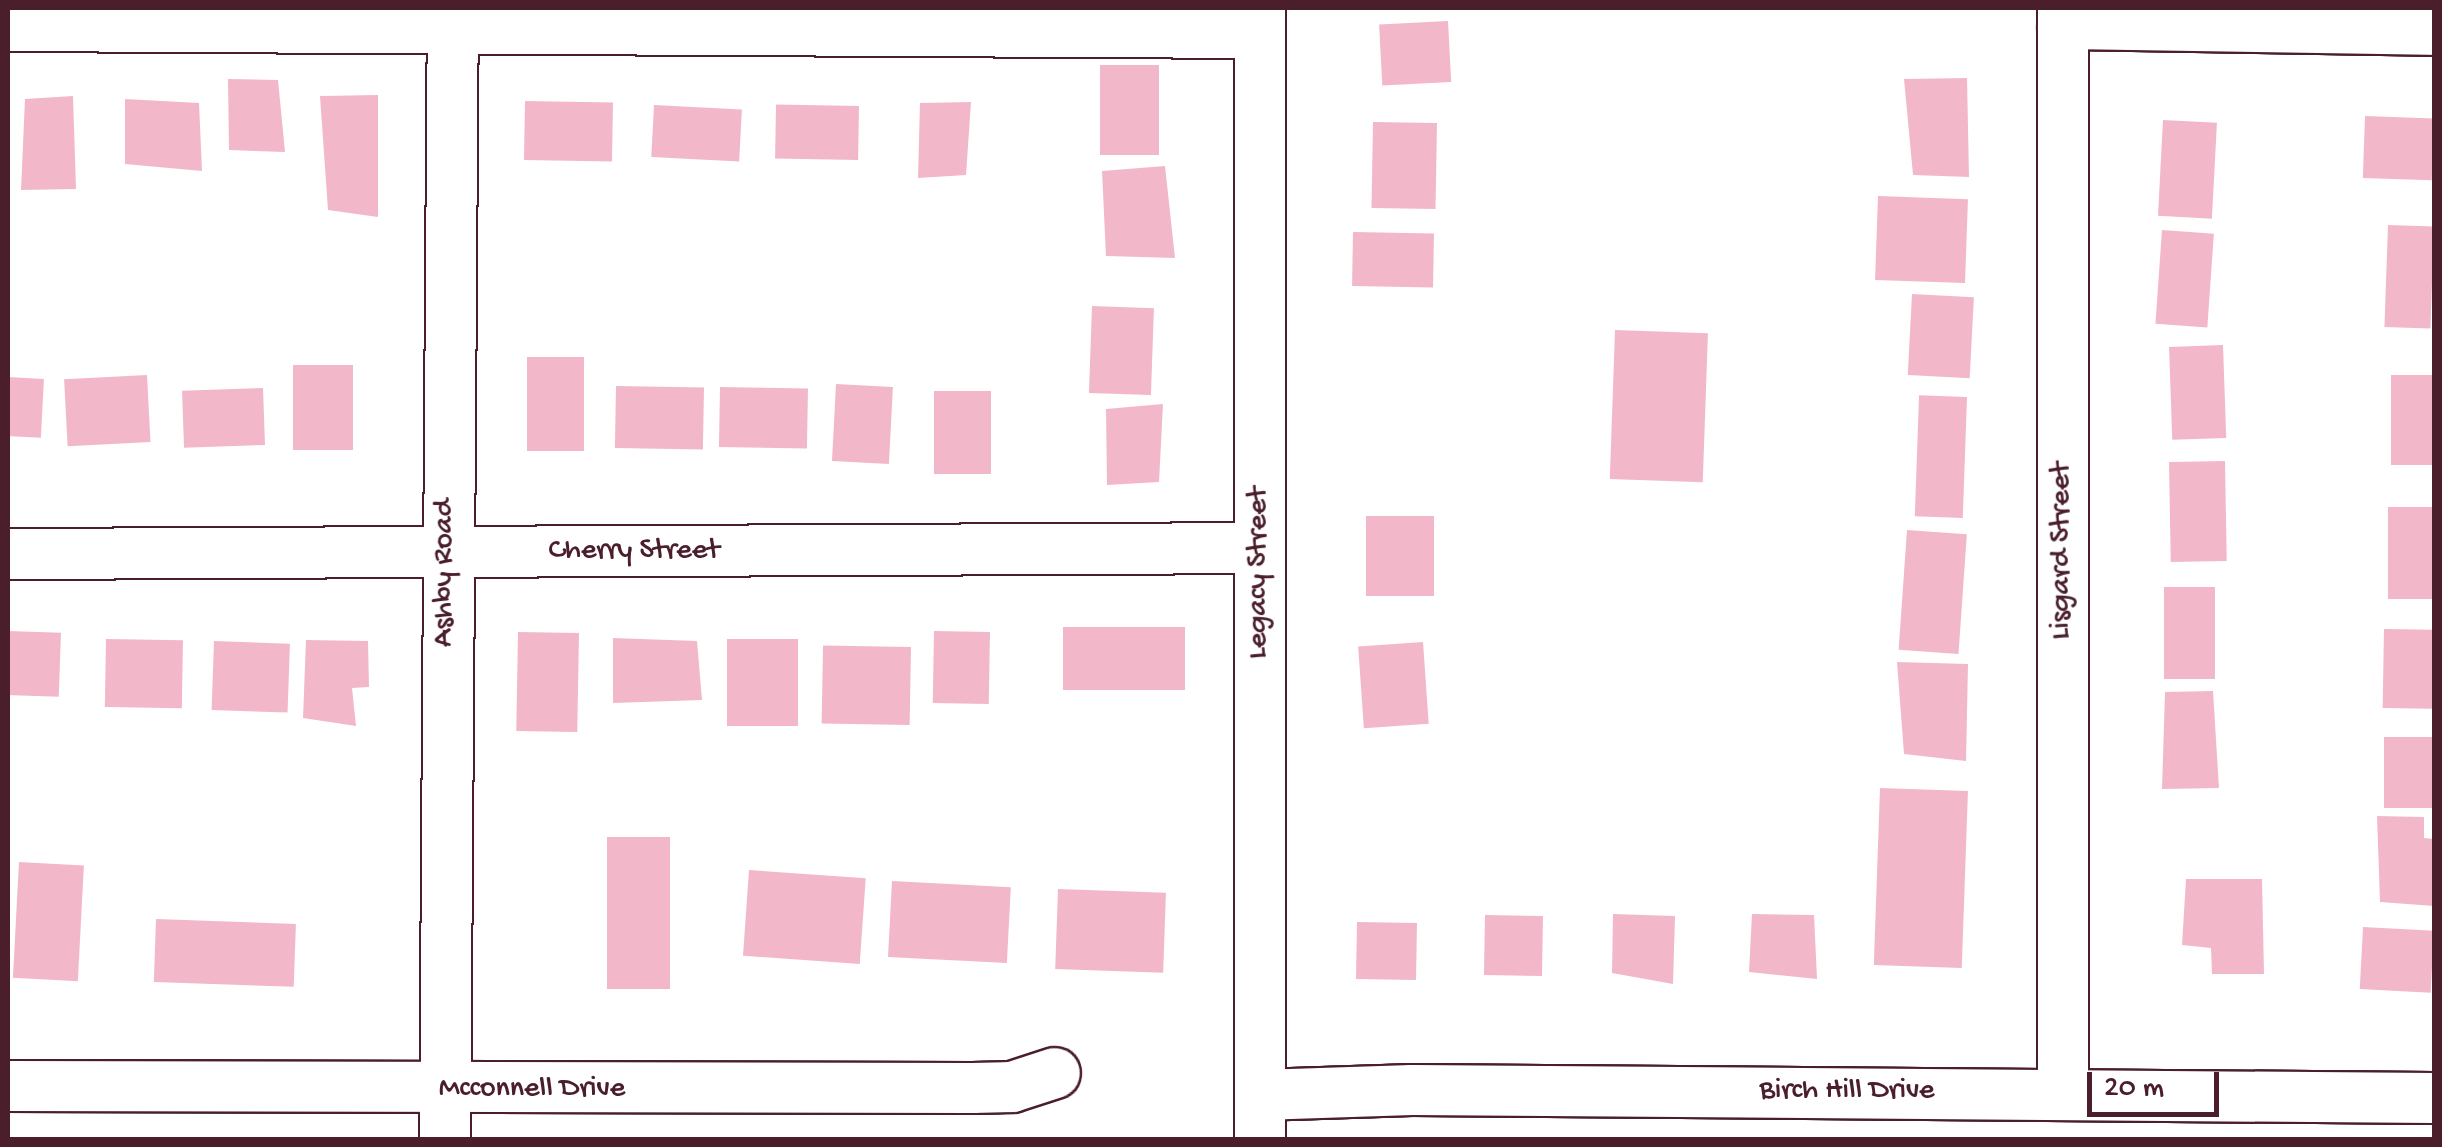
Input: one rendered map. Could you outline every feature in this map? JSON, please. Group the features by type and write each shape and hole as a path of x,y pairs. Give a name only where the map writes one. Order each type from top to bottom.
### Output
{"street":[{"path":"2063,16 2434,30"},
{"name":"Lisgard Street","path":"2063,16 2063,1094"},
{"path":"8,26 453,17 1259,20"},
{"name":"Ashby Road","path":"446,1140 446,553 453,17"},
{"name":"Legacy Street","path":"1259,20 1260,1117"},
{"name":"Cherry Street","path":"8,554 1260,548"},
{"name":"Mcconnell Drive","path":"8,1086 446,1090 985,1088 1055,1073"},
{"name":"Birch Hill Drive","path":"1260,1117 2063,1094 2434,1098"}],"building":[{"path":"1448,21 1451,82 1382,86 1379,25"},
{"path":"1100,65 1159,65 1159,155 1100,155"},
{"path":"1967,78 1969,177 1913,175 1904,79"},
{"path":"228,79 278,80 285,152 229,150"},
{"path":"378,95 378,217 328,210 320,96"},
{"path":"73,96 76,189 21,190 25,99"},
{"path":"125,99 199,103 202,171 125,164"},
{"path":"525,101 613,103 612,162 524,160"},
{"path":"971,102 966,175 918,178 920,103"},
{"path":"654,105 742,110 739,162 651,157"},
{"path":"776,105 859,106 858,160 775,159"},
{"path":"2365,116 2434,118 2432,180 2363,178"},
{"path":"2163,120 2217,123 2212,219 2158,216"},
{"path":"1373,122 1437,123 1435,209 1371,208"},
{"path":"1165,166 1175,258 1106,256 1102,171"},
{"path":"1878,196 1968,199 1965,283 1875,280"},
{"path":"2388,225 2434,227 2430,329 2384,327"},
{"path":"2162,230 2214,234 2207,327 2155,324"},
{"path":"1353,232 1434,233 1433,287 1352,286"},
{"path":"1912,294 1974,297 1970,378 1908,375"},
{"path":"1092,306 1154,308 1151,395 1089,393"},
{"path":"1615,330 1708,333 1703,482 1610,479"},
{"path":"2223,345 2226,438 2172,440 2169,347"},
{"path":"527,357 584,357 584,451 527,451"},
{"path":"293,365 353,365 353,450 293,450"},
{"path":"147,375 151,442 68,446 64,379"},
{"path":"2391,375 2434,375 2434,465 2391,465"},
{"path":"8,377 44,379 41,438 8,436"},
{"path":"836,384 893,387 889,464 832,461"},
{"path":"616,386 704,388 703,450 615,448"},
{"path":"720,387 808,389 807,449 719,447"},
{"path":"263,388 265,445 184,448 182,391"},
{"path":"934,391 991,391 991,474 934,474"},
{"path":"1919,395 1967,397 1963,518 1915,516"},
{"path":"1163,404 1159,482 1107,485 1106,409"},
{"path":"2225,461 2227,561 2171,562 2169,462"},
{"path":"2388,507 2434,507 2434,599 2388,599"},
{"path":"1366,516 1434,516 1434,596 1366,596"},
{"path":"1907,530 1967,534 1958,654 1899,650"},
{"path":"2164,587 2215,587 2215,679 2164,679"},
{"path":"1063,627 1185,627 1185,690 1063,690"},
{"path":"2384,629 2434,630 2433,709 2383,708"},
{"path":"8,631 61,633 59,697 8,695"},
{"path":"934,631 990,632 989,704 933,703"},
{"path":"518,632 579,633 577,732 516,731"},
{"path":"613,638 697,641 702,700 613,703"},
{"path":"106,639 183,640 182,708 105,707"},
{"path":"727,639 798,639 798,726 727,726"},
{"path":"306,640 368,641 369,687 352,688 356,726 303,718"},
{"path":"214,641 290,644 288,713 212,710"},
{"path":"1423,642 1429,724 1364,728 1358,647"},
{"path":"823,645 911,647 910,725 822,723"},
{"path":"1897,662 1968,664 1966,761 1904,754"},
{"path":"2213,691 2219,788 2162,789 2165,692"},
{"path":"2384,737 2434,737 2434,808 2384,808"},
{"path":"1880,788 1968,791 1962,968 1874,965"},
{"path":"2377,816 2424,817 2424,838 2434,839 2434,906 2380,902"},
{"path":"607,837 670,837 670,989 607,989"},
{"path":"19,862 84,865 78,981 13,978"},
{"path":"749,870 866,878 860,964 743,956"},
{"path":"2186,879 2262,879 2264,974 2212,974 2211,948 2182,945"},
{"path":"892,881 1011,887 1007,963 888,957"},
{"path":"1058,889 1166,893 1163,973 1055,969"},
{"path":"1613,914 1675,916 1673,984 1612,973"},
{"path":"1752,914 1814,915 1817,979 1749,972"},
{"path":"1485,915 1543,916 1542,976 1484,975"},
{"path":"156,919 296,924 294,987 154,982"},
{"path":"1357,922 1417,923 1416,980 1356,979"},
{"path":"2363,927 2434,931 2431,993 2360,989"}]}
